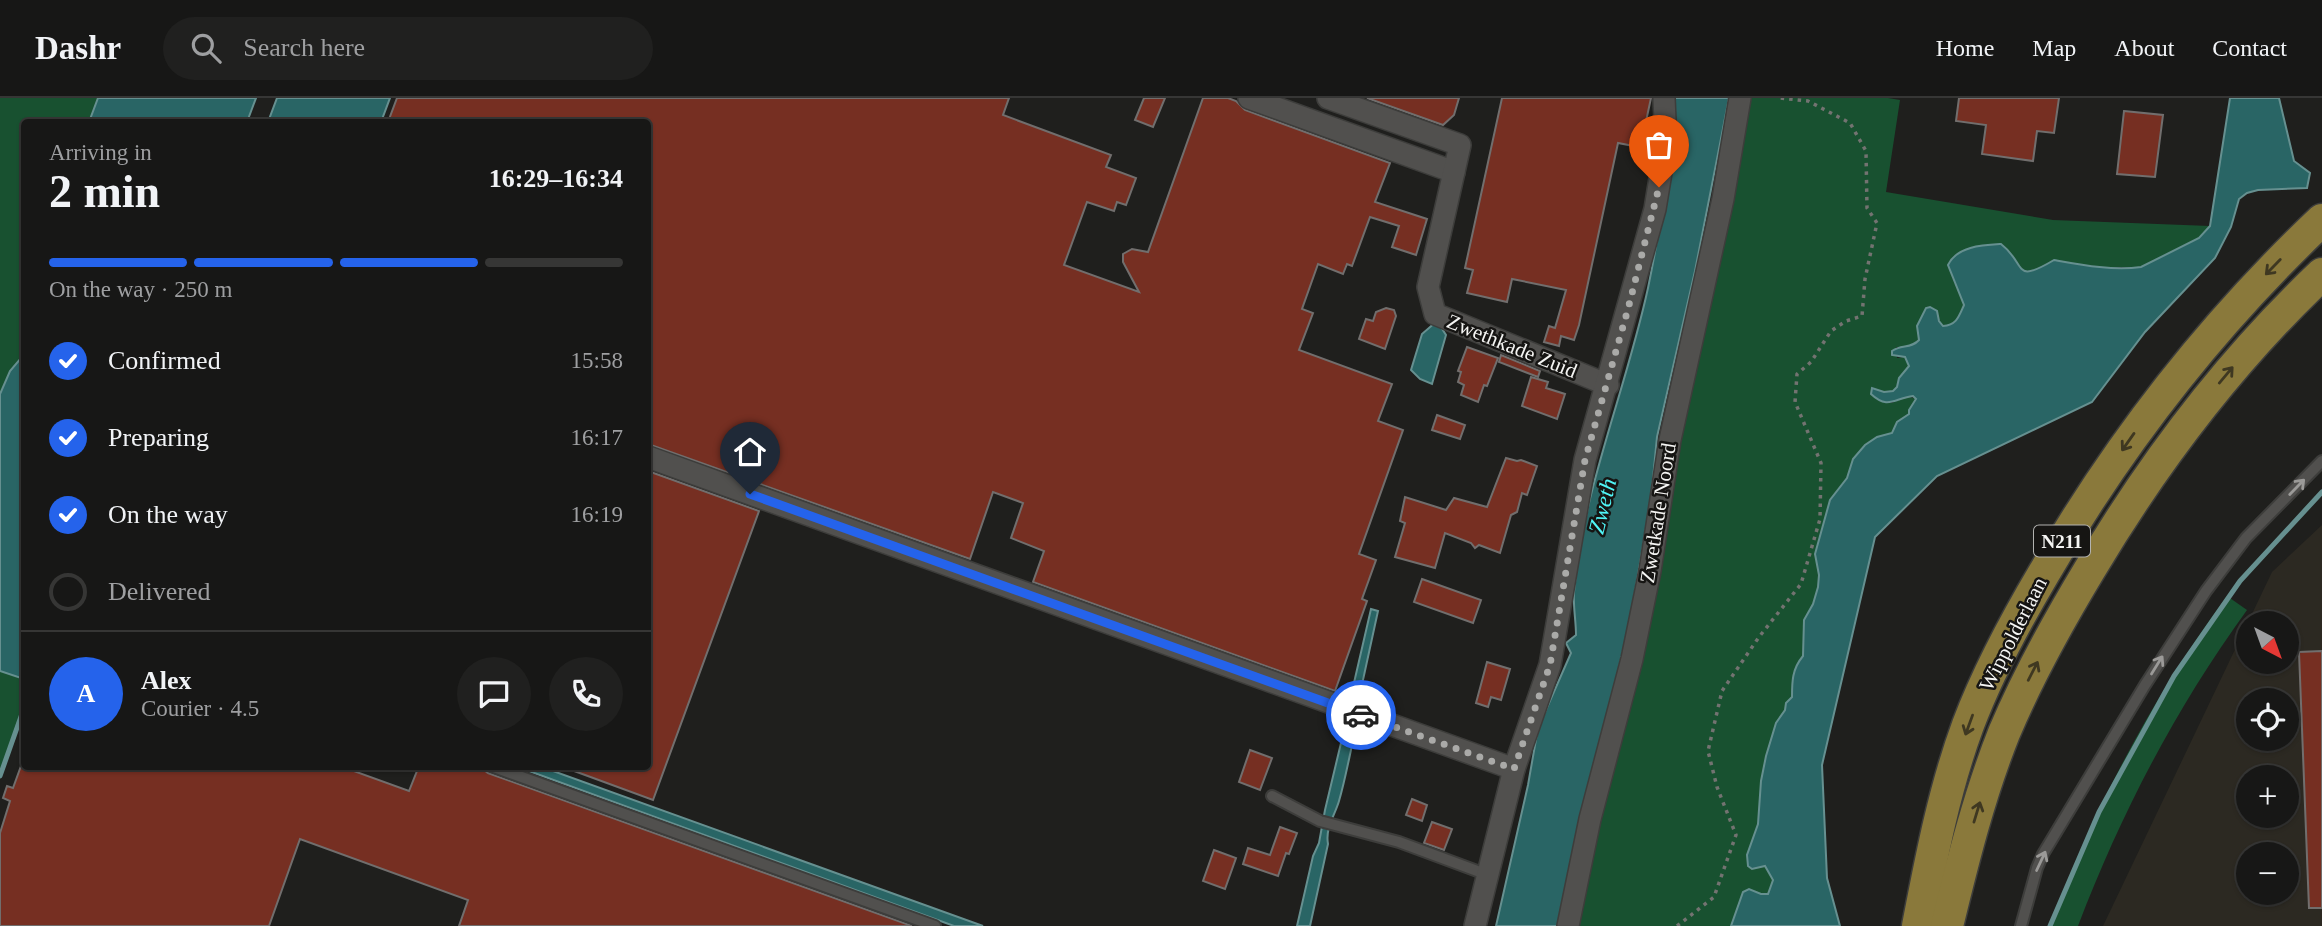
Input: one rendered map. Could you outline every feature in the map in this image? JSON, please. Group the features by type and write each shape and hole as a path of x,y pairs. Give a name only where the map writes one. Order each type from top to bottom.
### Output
{"main road":[{"name":"Wippolderlaan","path":"1918,926 1940,823 1968,726 1995,663 2024,608 2097,486 2176,378 2255,285 2322,220"},
{"name":"Wippolderlaan","path":"1947,926 1965,852 2004,733 2058,622 2124,512 2164,454 2246,351 2322,274"}],"street":[{"path":"1249,98 1454,172"},
{"name":"Zwethkade Zuid","path":"1328,98 1460,145 1428,287 1435,314 1608,385"},
{"path":"1475,926 1514,769 1550,665 1585,460 1655,209 1666,142 1664,98"},
{"name":"Zwetkade Noord","path":"1568,926 1590,819 1637,634 1650,571 1670,440 1723,199 1740,98"},
{"path":"651,458 1514,769"}],"lane":[{"path":"2021,926 2043,854 2168,647 2237,549 2322,461"},
{"path":"502,770 935,926"},
{"path":"1272,796 1320,821 1399,842 1488,875"}],"path":[{"path":"1677,926 1714,897 1736,835 1717,787 1708,751 1722,691 1759,637 1801,584 1820,519 1821,463 1795,402 1797,374 1811,362 1831,331 1846,321 1862,316 1865,279 1877,223 1867,208 1866,151 1850,124 1808,102 1780,98"}],"shaded area":[{"path":"2322,525 2322,926 2103,926 2236,647 2236,674 2300,674 2300,611 2253,611 2272,572"}],"green space":[{"path":"0,98 98,98 90,119 21,119 21,358 10,371 0,394"},
{"path":"1750,98 1900,100 1886,192 2053,220 2210,226 2199,238 2141,267 2102,267 2054,261 2026,271 2017,265 2014,259 1952,277 1964,305 1959,316 1951,324 1943,326 1939,322 1919,333 1919,339 1911,347 1896,347 1897,358 1904,357 1909,366 1899,378 1897,388 1893,392 1879,390 1878,400 1892,403 1907,396 1916,399 1909,410 1910,414 1901,419 1892,433 1877,437 1865,445 1853,459 1847,478 1830,500 1815,554 1818,587 1804,620 1803,656 1792,697 1776,723 1766,756 1758,824 1747,855 1764,866 1771,875 1773,881 1768,894 1743,892 1731,926 1573,926"},
{"path":"2227,596 2247,610 2236,611 2236,626 2152,762 2113,843 2078,926 2052,926 2086,838 2127,754 2200,634"},
{"path":"0,671 21,676 21,716 0,774"}],"water":[{"path":"98,98 256,98 248,119 90,119"},
{"path":"277,98 390,98 382,119 269,119"},
{"name":"Zweth","path":"1674,98 1729,98 1695,271 1657,437 1651,500 1630,621 1559,926 1496,926 1538,728 1571,653 1566,643 1576,635 1574,597 1579,553 1586,515 1648,288 1664,193"},
{"path":"2230,98 2279,98 2294,161 2310,173 2307,188 2258,190 2239,199 2231,227 2215,258 2145,332 2092,402 1937,476 1875,537 1822,765 1827,878 1840,926 1731,926 1743,892 1749,889 1768,894 1773,880 1765,866 1752,869 1748,866 1747,855 1758,824 1766,756 1776,723 1792,697 1795,671 1803,656 1804,620 1818,587 1815,554 1830,500 1847,478 1853,459 1865,445 1877,437 1892,433 1897,422 1909,414 1916,399 1913,396 1887,402 1871,394 1872,388 1884,392 1893,391 1909,366 1905,357 1892,355 1892,351 1913,345 1919,340 1917,326 1926,308 1937,311 1943,326 1957,319 1964,305 1948,265 1964,250 2001,244 2026,271 2032,271 2054,260 2098,267 2130,268 2141,267 2199,238 2210,226"},
{"path":"1437,321 1446,335 1432,384 1420,379 1411,370 1422,334"},
{"path":"21,358 21,678 0,671 0,394 10,371"},
{"path":"1371,609 1378,611 1358,703 1350,700"},
{"path":"1346,722 1356,728 1341,792 1329,827 1328,844 1310,926 1297,926 1313,856 1319,843"},
{"path":"526,770 550,770 983,926 954,926"}],"building":[{"path":"397,98 1009,98 1003,115 1111,155 1106,167 1136,178 1126,205 1117,202 1114,211 1087,202 1064,265 1139,292 1123,262 1123,254 1132,249 1148,252 1203,98 1228,98 1236,101 1245,110 1390,163 1375,202 1427,219 1416,255 1392,247 1399,226 1370,217 1352,266 1347,264 1343,274 1318,264 1302,309 1313,313 1299,350 1392,384 1378,421 1403,430 1359,554 1376,560 1362,599 1367,601 1335,691 1033,582 1044,551 1011,538 1023,503 993,492 970,559 651,445 651,119 389,119"},
{"path":"1144,98 1165,98 1153,127 1135,120"},
{"path":"1367,98 1459,98 1454,115 1443,125"},
{"path":"1502,98 1651,98 1644,148 1618,143 1579,325 1574,340 1561,336 1559,346 1544,342 1549,326 1555,328 1566,290 1512,279 1507,302 1467,293 1473,270 1465,268"},
{"path":"1959,98 2059,98 2054,133 2037,131 2033,161 1982,154 1986,125 1956,121"},
{"path":"2124,111 2163,115 2155,177 2117,174"},
{"path":"1386,308 1394,310 1396,316 1385,349 1359,339 1366,319 1373,321 1376,312"},
{"path":"1467,347 1498,358 1478,402 1461,395 1464,385 1458,382 1461,372 1458,371"},
{"path":"1501,355 1540,371 1538,377 1499,362"},
{"path":"1531,377 1548,382 1546,388 1565,394 1557,419 1522,406"},
{"path":"1437,415 1465,425 1460,439 1432,430"},
{"path":"1506,458 1537,466 1527,495 1522,493 1517,512 1511,515 1500,553 1479,545 1475,548 1471,543 1445,533 1435,568 1395,557 1405,523 1400,521 1405,497 1446,510 1454,498 1487,507"},
{"path":"651,472 759,511 653,800 571,770 651,770"},
{"path":"1422,579 1481,600 1473,623 1414,602"},
{"path":"2322,651 2322,908 2309,908 2300,652"},
{"path":"1487,662 1510,669 1501,700 1491,697 1488,707 1476,703"},
{"path":"1250,750 1272,758 1260,790 1239,782"},
{"path":"21,766 21,770 351,770 409,791 417,770 484,770 912,926 459,926 468,900 300,839 269,926 0,926 0,833 10,801 3,798 7,786 13,788"},
{"path":"1412,799 1427,805 1422,821 1406,815"},
{"path":"1432,822 1452,829 1444,850 1424,843"},
{"path":"1280,827 1297,833 1278,876 1243,864 1248,848 1270,855"},
{"path":"1214,850 1236,858 1225,889 1203,881"}],"waterway":[{"path":"2050,926 2099,812 2174,676 2240,581 2322,492"},
{"path":"0,776 21,716"}],"way so far":[{"path":"1361,715 1514,769 1550,665 1585,460 1608,385 1659,187"}],"route":[{"path":"750,494 1361,715"}]}
